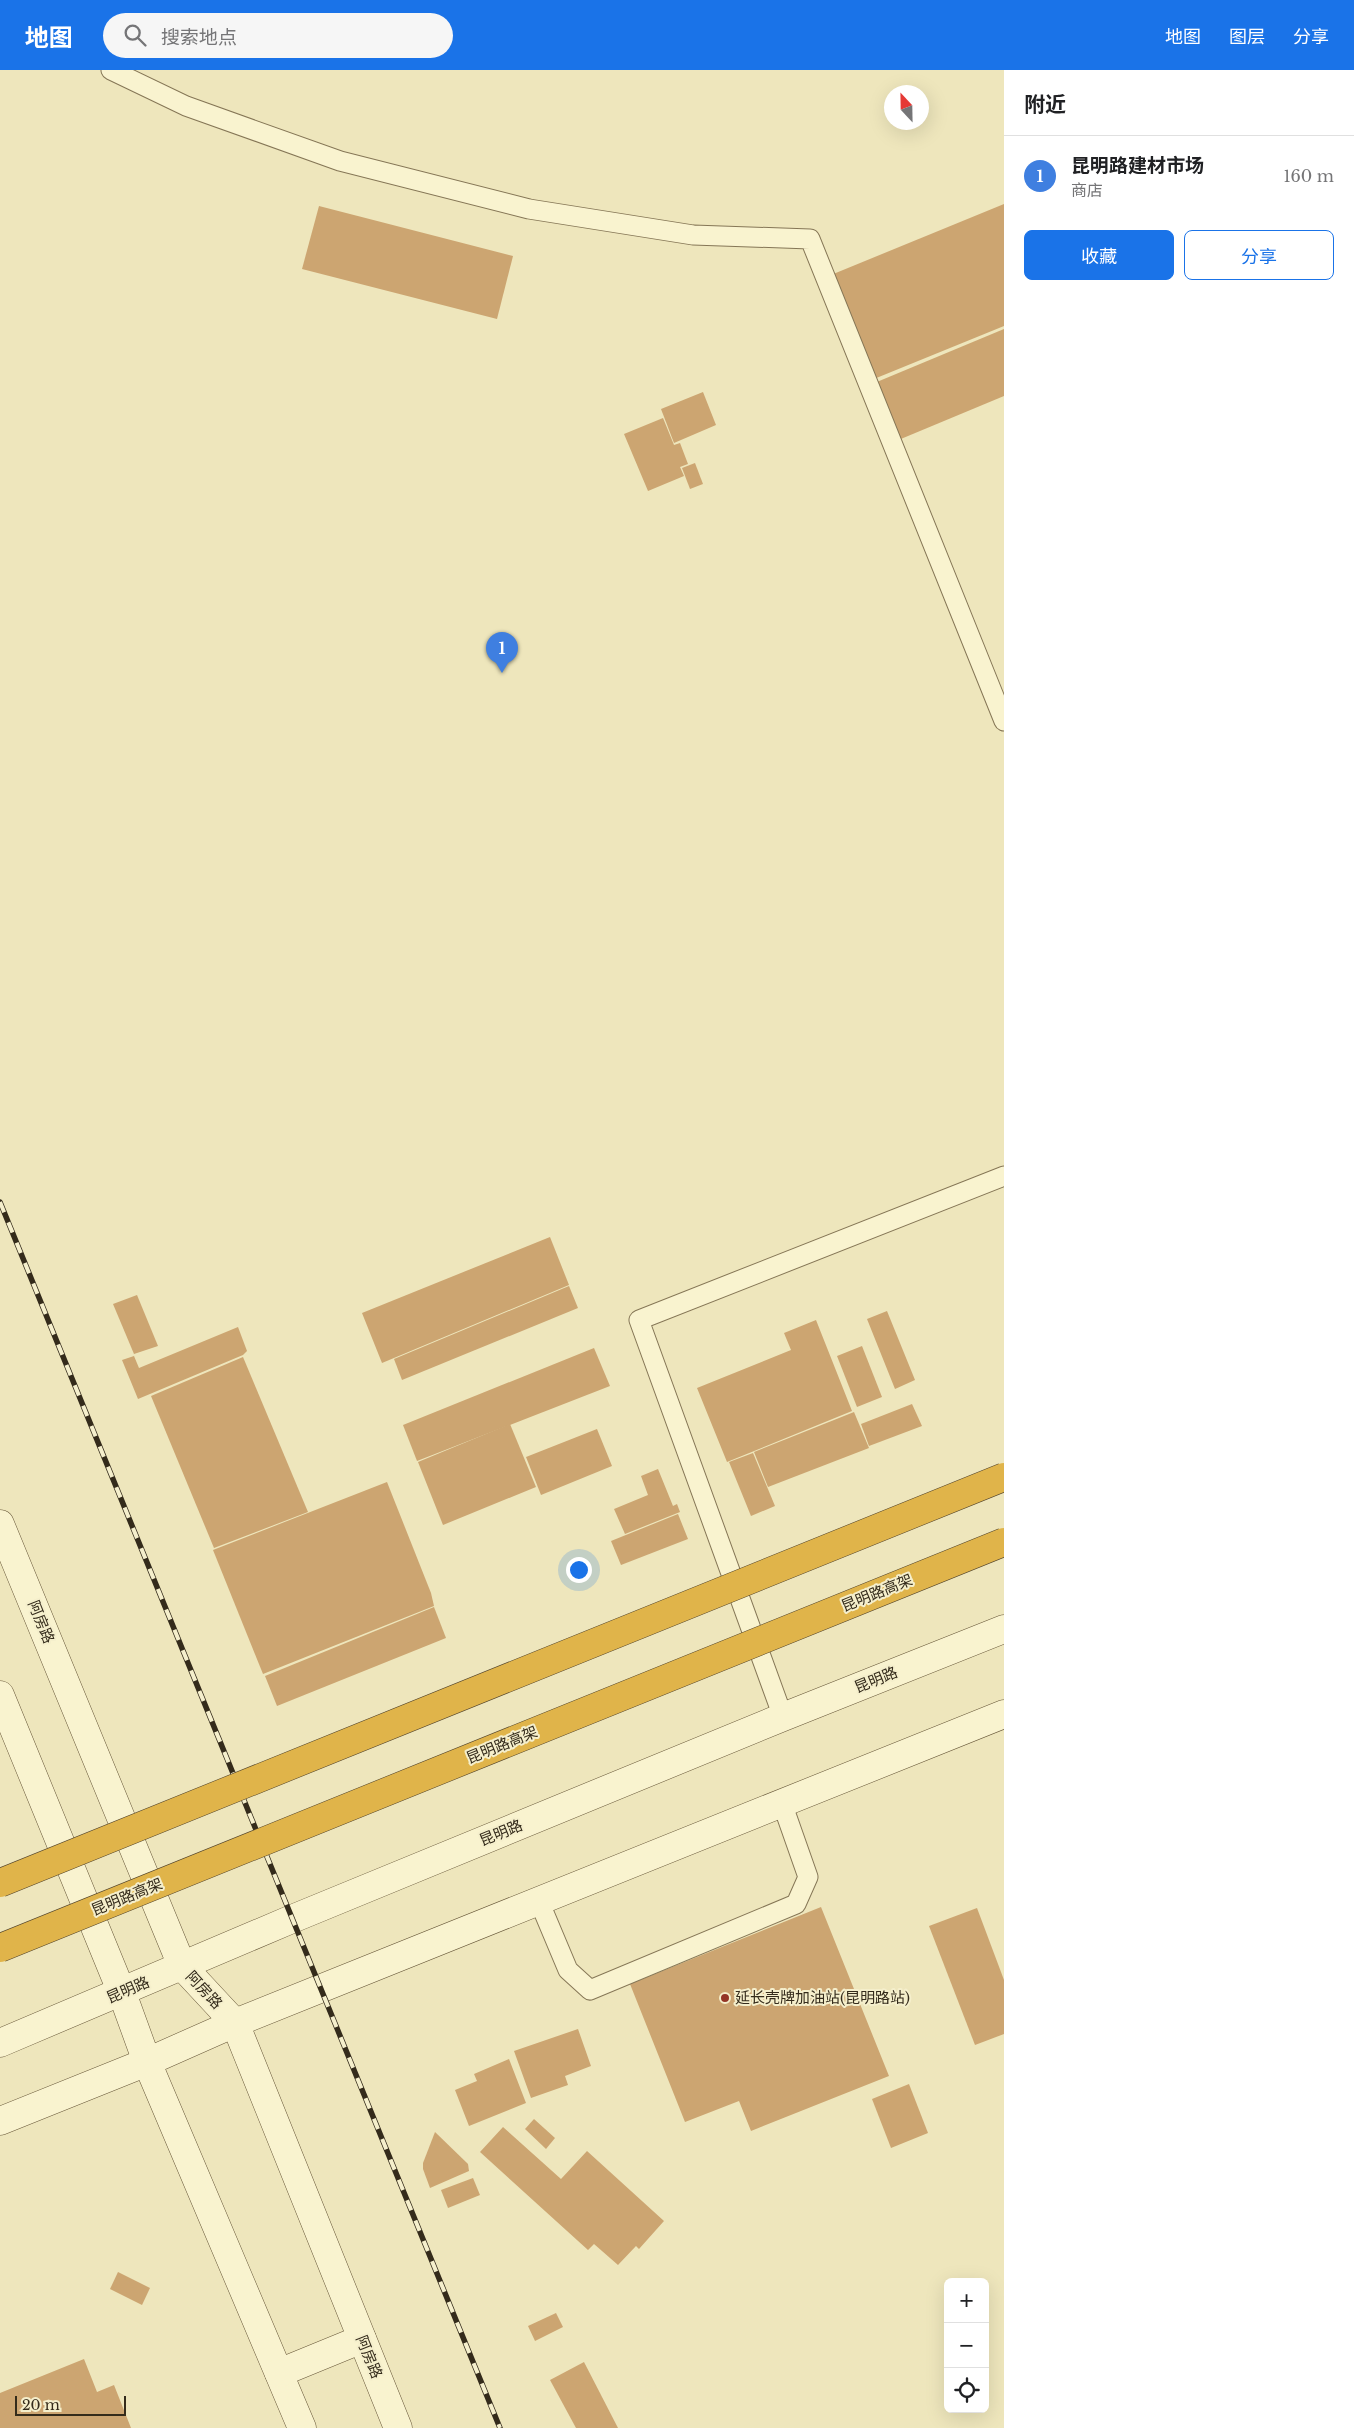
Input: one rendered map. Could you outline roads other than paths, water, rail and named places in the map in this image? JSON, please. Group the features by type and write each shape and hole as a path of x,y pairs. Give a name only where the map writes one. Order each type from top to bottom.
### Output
{"highway":[{"path":"0,1883 1004,1477"},
{"name":"昆明路高架","path":"0,1948 1004,1542"}],"main road":[{"name":"阿房路","path":"0,1524 182,1966 234,2023 398,2428"},
{"name":"昆明路","path":"0,2043 783,1717 1004,1629"},
{"path":"0,1695 122,1993 147,2062 302,2428"},
{"path":"0,2121 147,2062 234,2023 1004,1714"},
{"path":"279,2373 362,2339"}],"lane":[{"path":"111,70 186,106 340,161 529,209 693,235 810,239 1004,721"},
{"path":"783,1717 639,1320 1004,1176"},
{"path":"540,1901 568,1970 590,1990 796,1904 808,1877 782,1803"}],"railway":[{"path":"0,1202 500,2428"}],"place":[{"name":"昆明路建材市场","path":"502,673"},
{"name":"延长壳牌加油站(昆明路站)","path":"725,1998"}]}
